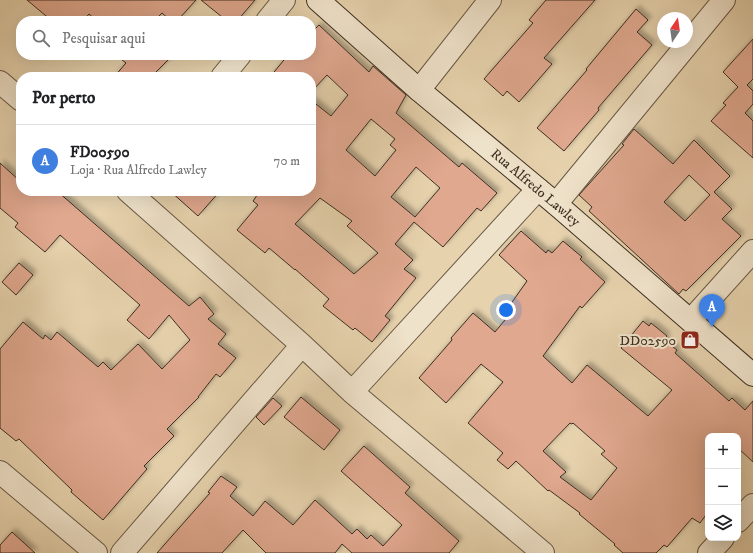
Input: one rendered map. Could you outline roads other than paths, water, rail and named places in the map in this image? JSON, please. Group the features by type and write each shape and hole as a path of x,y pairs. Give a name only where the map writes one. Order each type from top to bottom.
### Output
{"street":[{"path":"271,16 284,0"},
{"name":"Rua Alfredo Lawley","path":"318,0 419,90 556,204 753,375"},
{"path":"419,90 490,0"},
{"path":"556,204 724,0"},
{"path":"226,72 236,60"},
{"path":"0,82 16,96"},
{"path":"352,392 538,189"},
{"path":"135,196 302,345 352,392 543,553"},
{"path":"691,320 753,251"},
{"path":"122,553 302,345"},
{"path":"0,472 96,553"},
{"path":"741,519 753,505"},
{"path":"709,553 720,541"}],"place":[{"name":"FD00590","path":"712,327"},
{"name":"DD02590","path":"690,340"}]}
